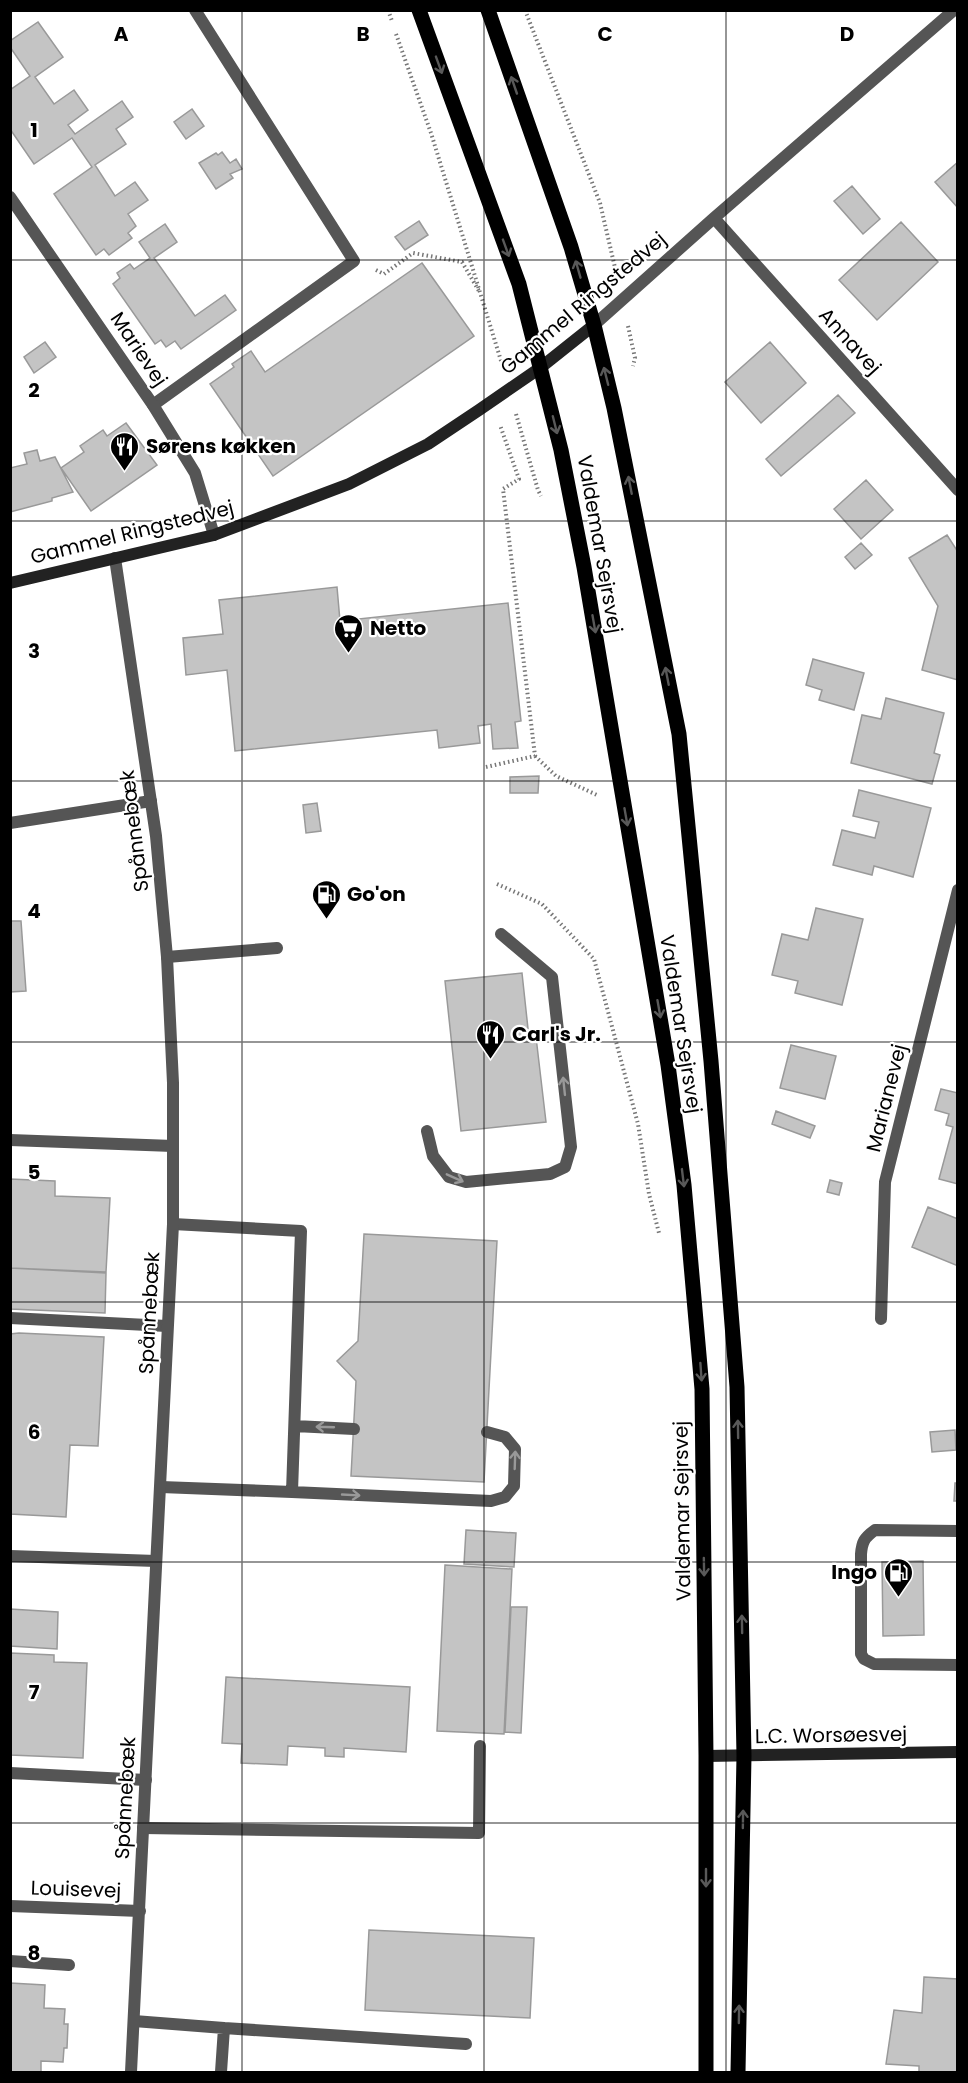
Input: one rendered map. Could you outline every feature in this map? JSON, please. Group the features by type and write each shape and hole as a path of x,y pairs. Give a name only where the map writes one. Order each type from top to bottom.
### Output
{"main road":[{"name":"Valdemar Sejrsvej","path":"419,10 519,285 561,450 584,567 668,1065 684,1185 702,1389 706,1756 706,2073"},
{"name":"Valdemar Sejrsvej","path":"488,10 572,247 594,325 614,408 679,734 710,1049 738,1387 744,1756 738,2073"}],"street":[{"path":"153,405 354,261 195,10"},
{"name":"Gammel Ringstedvej","path":"10,583 214,535 370,475 428,444 540,368 594,325 954,10"},
{"name":"Marievej","path":"10,197 153,405 195,473 214,535"},
{"name":"Annavej","path":"714,218 957,490"},
{"name":"Spånnebæk","path":"115,558 156,836 167,957 173,1083 173,1224 131,2073"},
{"path":"10,823 151,801"},
{"name":"Marianevej","path":"881,1320 885,1182 957,890"},
{"path":"427,1131 432,1156 448,1177 466,1182 550,1174 565,1167 571,1147 552,977 501,934"},
{"path":"167,957 277,948"},
{"path":"10,1140 173,1146"},
{"path":"173,1224 301,1231 292,1492"},
{"path":"10,1318 167,1326"},
{"path":"295,1426 354,1429"},
{"path":"161,1487 491,1501 505,1497 514,1486 515,1449 505,1437 487,1432"},
{"path":"957,1531 874,1530 865,1537 861,1554 861,1654 864,1659 874,1664 957,1665"},
{"path":"10,1556 156,1561"},
{"path":"143,1828 479,1833 480,1746"},
{"name":"L.C. Worsøesvej","path":"706,1756 957,1752"},
{"path":"10,1773 146,1780"},
{"name":"Louisevej","path":"10,1906 140,1911"},
{"path":"10,1962 69,1965"},
{"path":"134,2021 466,2044"},
{"path":"221,2073 224,2028"}],"path":[{"path":"388,10 392,22"},
{"path":"525,10 600,203 635,358 633,368"},
{"path":"396,33 431,133 538,490 543,500"},
{"path":"354,261 384,274 412,253 462,262 488,307 519,285"},
{"path":"492,402 519,479 503,489 535,756 556,776 625,809"},
{"path":"486,767 535,756"},
{"path":"497,884 542,904 594,959 638,1124 649,1194 660,1237"}],"building":[{"path":"38,22 63,57 35,77 54,104 74,90 88,110 68,125 75,134 122,101 133,117 116,129 126,144 95,165 115,196 135,182 148,200 128,214 136,226 128,233 132,238 109,255 104,249 96,255 54,194 92,167 72,138 34,164 10,129 10,90 30,76 10,47 10,41"},
{"path":"192,109 204,126 186,139 174,122"},
{"path":"222,152 230,163 236,159 242,169 230,174 233,178 216,189 199,163"},
{"path":"958,162 958,208 935,182"},
{"path":"852,186 880,219 863,234 834,201"},
{"path":"419,221 428,235 405,250 395,237"},
{"path":"901,222 938,262 877,320 839,280"},
{"path":"165,224 177,242 154,258 195,316 225,295 236,310 181,349 175,341 166,347 161,340 155,344 113,284 120,278 117,273 130,264 134,269 150,258 139,242"},
{"path":"422,263 474,336 273,476 210,384 234,367 232,364 251,351 265,372"},
{"path":"45,342 56,357 34,373 24,357"},
{"path":"770,342 806,383 761,423 725,382"},
{"path":"838,395 855,413 781,476 766,459"},
{"path":"126,423 157,465 91,511 61,468 84,452 80,446 103,430 107,436"},
{"path":"37,450 40,461 55,457 73,492 52,498 52,501 10,512 10,468 27,464 24,453"},
{"path":"866,480 893,510 861,539 834,509"},
{"path":"947,535 958,552 958,680 922,670 938,606 909,558"},
{"path":"861,543 872,555 855,569 845,557"},
{"name":"Netto","path":"337,587 340,621 508,603 521,721 515,722 518,748 493,749 491,724 478,726 480,743 439,748 437,730 235,751 227,670 186,675 183,638 223,634 219,600"},
{"path":"813,659 864,673 854,710 819,700 822,690 806,685"},
{"path":"886,698 944,713 934,753 940,755 932,784 851,763 862,715 881,719"},
{"path":"539,776 538,793 510,793 510,777"},
{"path":"859,790 931,808 913,877 874,866 872,875 833,865 842,830 875,838 879,822 853,816"},
{"path":"317,803 321,831 306,833 303,805"},
{"path":"816,908 863,919 842,1005 795,993 798,981 772,975 782,934 808,940"},
{"path":"10,921 21,921 26,991 10,992"},
{"path":"522,973 529,1038 536,1037 546,1122 461,1131 445,981"},
{"path":"791,1045 836,1056 825,1099 780,1088"},
{"path":"941,1089 958,1093 958,1184 939,1179 953,1127 946,1125 949,1114 935,1110"},
{"path":"776,1111 815,1126 810,1138 772,1124"},
{"path":"10,1179 55,1181 55,1196 110,1198 106,1272 10,1268"},
{"path":"830,1180 842,1183 839,1195 827,1192"},
{"path":"928,1207 958,1219 958,1266 912,1247"},
{"path":"364,1234 497,1241 484,1482 351,1476 356,1381 337,1361 358,1341"},
{"path":"10,1268 106,1273 105,1313 10,1309"},
{"path":"10,1334 104,1337 98,1446 70,1445 66,1517 10,1514"},
{"path":"955,1430 956,1450 932,1452 930,1432"},
{"path":"955,1483 958,1483 958,1501 954,1501"},
{"path":"466,1530 516,1533 514,1567 464,1564"},
{"path":"923,1561 924,1635 883,1636 882,1562"},
{"path":"445,1565 512,1569 504,1734 437,1731"},
{"path":"511,1607 527,1607 521,1733 505,1732"},
{"path":"10,1609 58,1612 57,1649 10,1646"},
{"path":"10,1653 54,1655 54,1662 87,1663 83,1758 10,1755"},
{"path":"226,1677 410,1687 406,1752 344,1748 344,1757 325,1756 325,1748 288,1746 287,1765 241,1763 242,1744 222,1743"},
{"path":"369,1930 534,1938 530,2018 365,2010"},
{"path":"924,1977 958,1979 958,2072 919,2072 919,2066 886,2064 894,2010 922,2013"},
{"path":"10,1983 45,1985 44,2008 65,2009 64,2024 68,2024 67,2048 64,2048 63,2062 41,2061 41,2072 10,2072"}],"place":[{"name":"Sørens køkken","path":"125,472"},
{"name":"Netto","path":"349,654"},
{"name":"Go'on","path":"326,920"},
{"name":"Carl's Jr.","path":"491,1060"},
{"name":"Ingo","path":"898,1598"}]}
